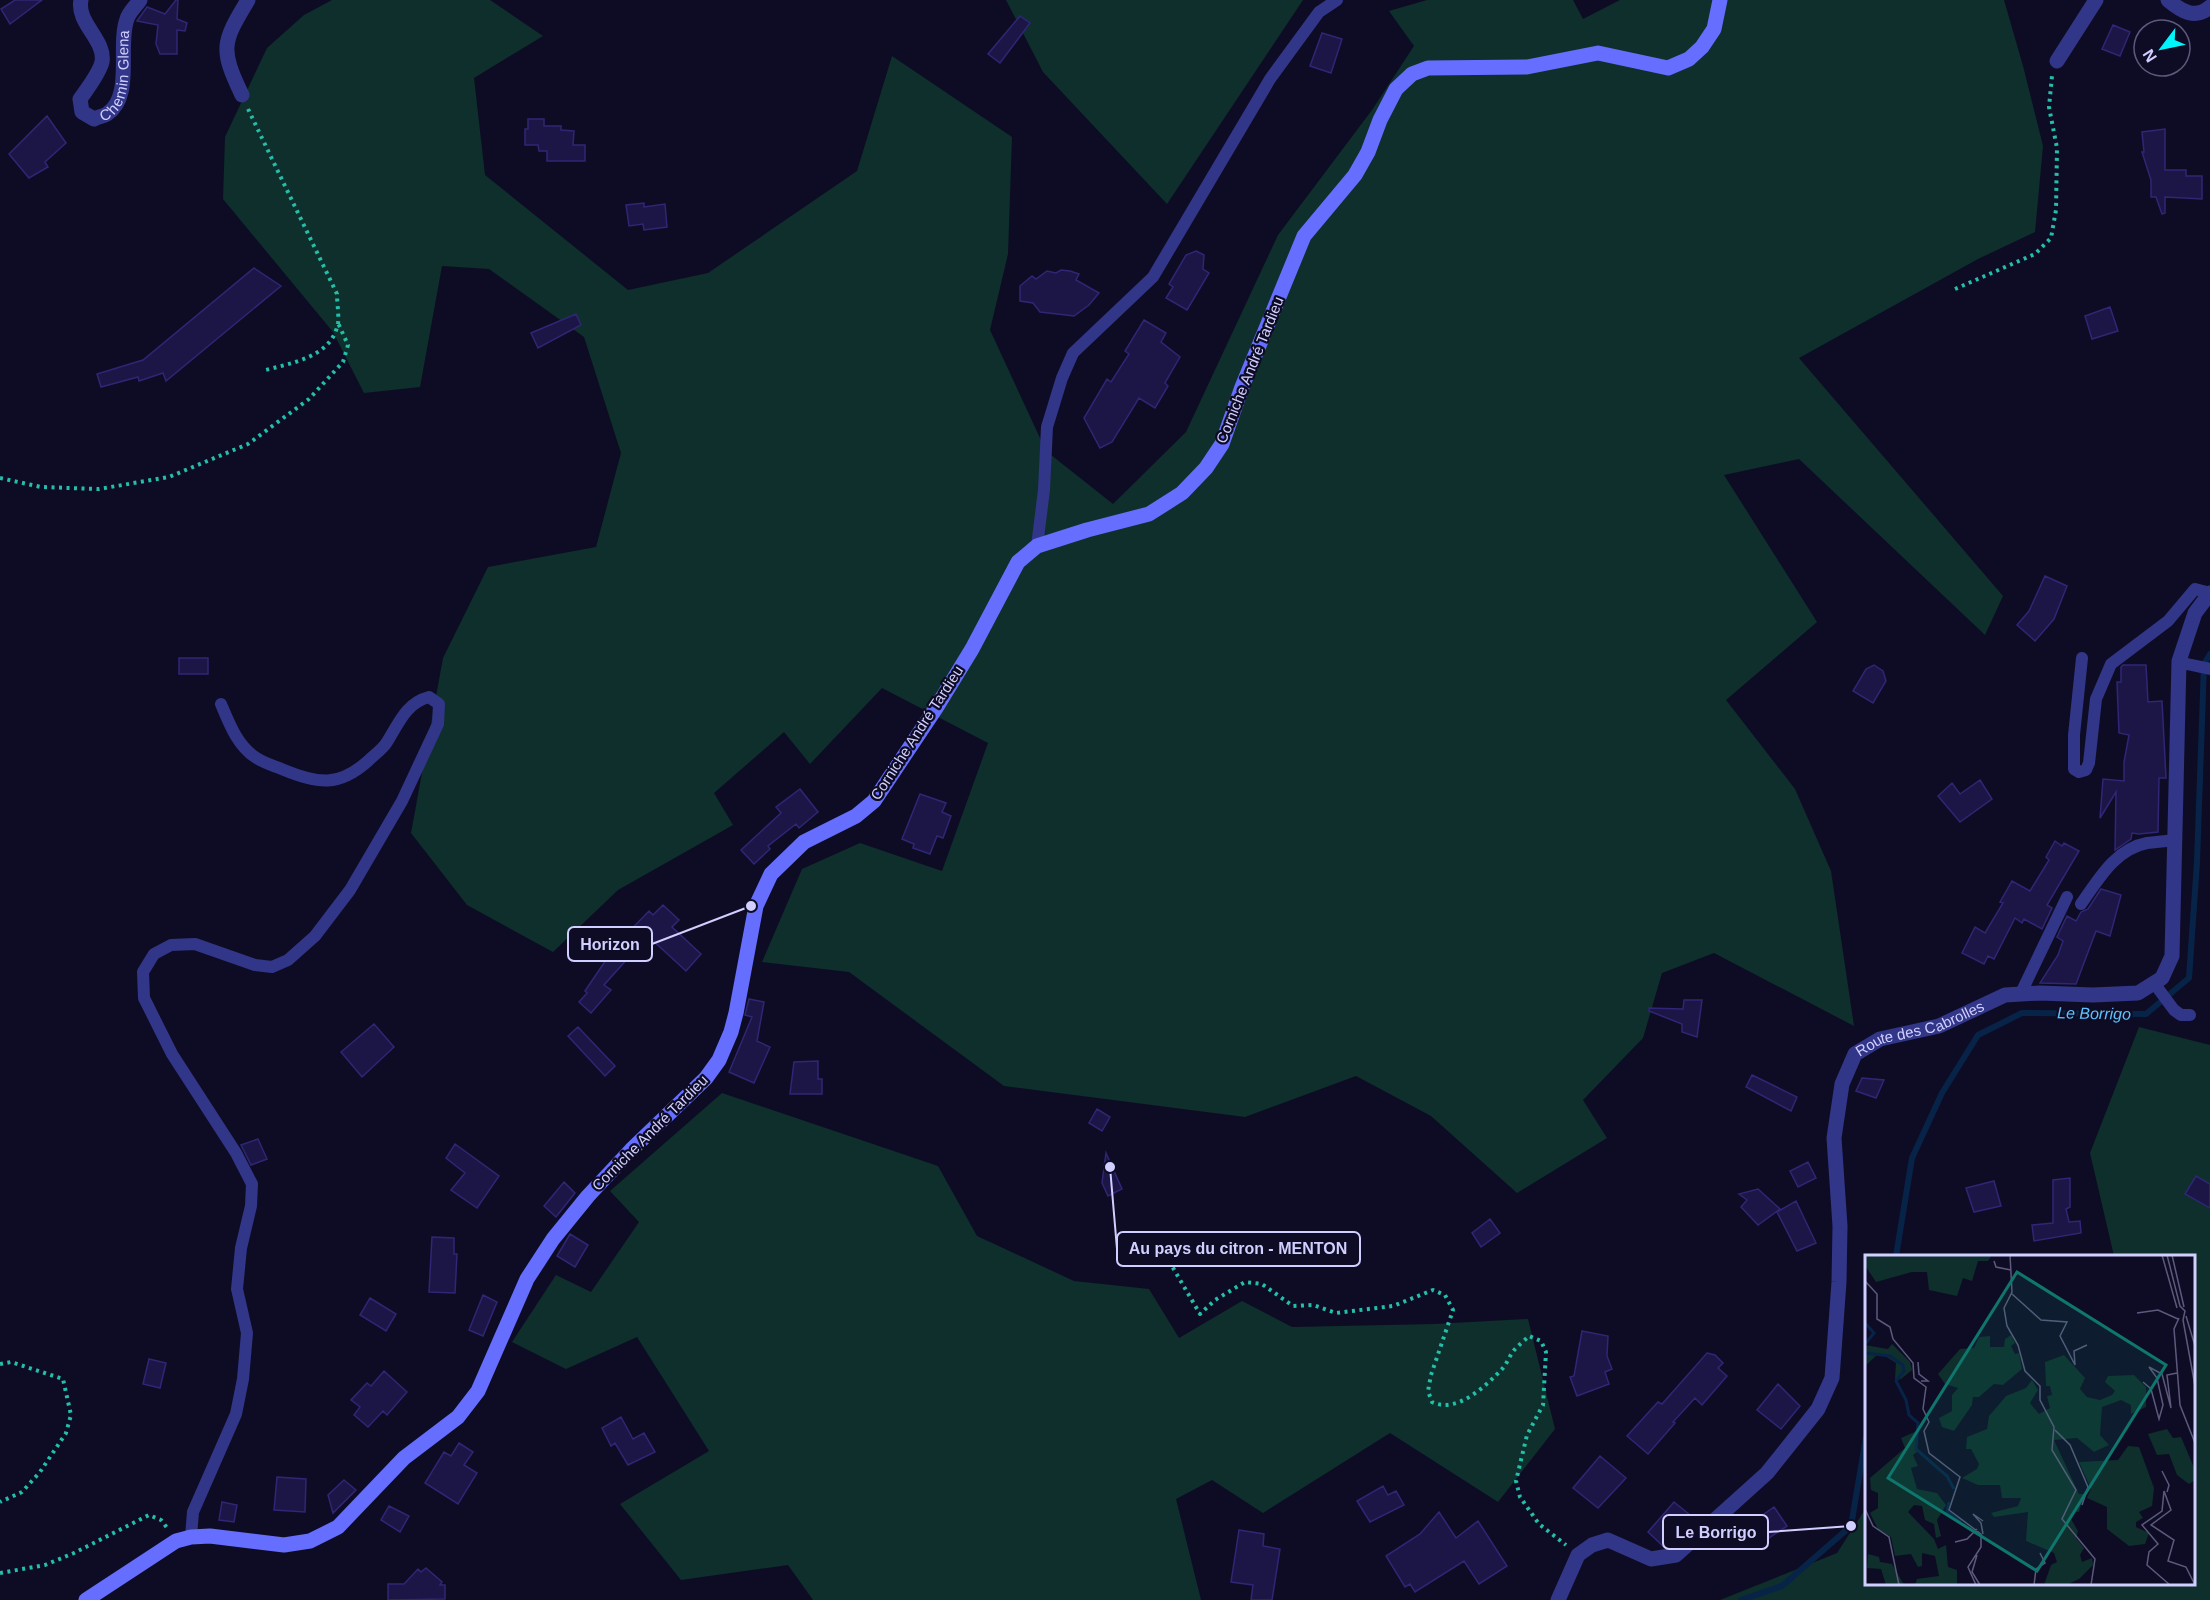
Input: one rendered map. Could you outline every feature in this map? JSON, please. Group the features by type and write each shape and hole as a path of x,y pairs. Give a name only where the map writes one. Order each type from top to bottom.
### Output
{"street":[{"name":"Chemin Glena","path":"81,0 84,20 103,52 102,64 80,99 82,112 94,119 108,114 119,100 123,75 122,40 127,18 140,0"},
{"path":"242,95 228,66 226,52 230,30 248,0"},
{"name":"Corniche André Tardieu","path":"86,1600 176,1541 191,1537 210,1536 284,1545 310,1541 338,1527 404,1458 458,1417 478,1391 526,1279 553,1239 630,1150 706,1078 718,1060 731,1032 736,1013 756,906 771,874 804,842 856,816 874,801 972,649 1018,561 1037,546 1149,514 1182,493 1206,468 1222,444 1242,387 1304,236 1355,175 1368,152 1380,120 1396,89 1412,74 1428,68 1527,67 1598,53 1668,68 1689,59 1702,47 1714,29 1720,0"},
{"path":"2057,61 2096,0"},
{"path":"2168,0 2191,14 2203,13 2210,7"},
{"path":"2157,987 2172,956 2183,665 2194,613 2210,593"},
{"name":"Route des Cabrolles","path":"1578,1554 1592,1545 1608,1540 1651,1559 1676,1555 1767,1473 1818,1409 1832,1378 1839,1282 1840,1226 1833,1138 1842,1084 1855,1054 1880,1039 1940,1026 2005,995 2138,993 2157,987"},
{"path":"1558,1600 1578,1554"}],"lane":[{"path":"1037,546 1044,490 1047,427 1062,378 1073,353 1153,277 1270,79 1319,12 1338,0"},
{"path":"2082,658 2074,735 2074,769 2079,772 2086,770 2096,699 2110,664 2168,621 2195,589 2210,593"},
{"path":"2183,665 2210,669"},
{"path":"191,1537 193,1512 236,1414 243,1379 247,1333 237,1289 241,1248 251,1206 252,1184 236,1153 172,1054 144,998 143,972 154,954 171,945 195,944 255,965 272,967 288,960 315,936 350,890 402,801 438,724 439,704 429,697 418,700 403,714 386,745 357,771 334,781 309,780 256,758 243,745 231,727 221,704"},
{"path":"2080,904 2109,864 2121,855 2144,844 2176,840"},
{"path":"2020,994 2067,897"},
{"path":"2157,987 2175,1010 2181,1015 2190,1015"}],"path":[{"path":"1955,289 2035,254 2051,238 2056,210 2056,148 2049,107 2052,76 2057,61"},
{"path":"0,478 41,487 99,489 169,477 248,444 309,399 343,362 348,345 338,323 337,294 242,95"},
{"path":"262,371 307,359 329,344 338,323"},
{"path":"1169,1261 1200,1314 1215,1300 1245,1282 1262,1284 1293,1306 1313,1305 1336,1313 1393,1306 1433,1290 1445,1295 1453,1310 1431,1375 1428,1391 1432,1402 1442,1407 1473,1394 1504,1367 1515,1349 1529,1336 1541,1341 1546,1352 1543,1405 1527,1435 1516,1481 1520,1497 1539,1524 1578,1554"},
{"path":"0,1364 11,1362 63,1379 71,1415 66,1433 40,1472 22,1492 0,1502"},
{"path":"0,1573 45,1565 149,1515 161,1520 176,1541"}],"green space":[{"path":"332,0 490,0 543,36 474,78 485,175 628,290 708,273 857,171 892,56 1012,137 1008,254 990,330 1046,451 1113,504 1186,432 1278,235 1372,110 1414,46 1389,11 1427,0 1573,0 1583,19 1620,0 2004,0 2043,146 2035,232 1978,259 1799,358 2003,596 1985,635 1799,459 1724,475 1817,622 1726,700 1795,789 1831,871 1854,1026 1714,953 1662,973 1643,1038 1583,1100 1607,1138 1517,1193 1431,1116 1356,1076 1245,1117 1004,1086 849,972 762,962 802,869 860,843 942,871 988,743 882,688 810,764 784,732 714,793 733,825 618,890 553,952 467,905 411,833 443,658 488,567 596,547 621,453 584,337 489,269 442,266 420,387 364,393 333,332 223,199 225,137 267,48 304,15"},
{"path":"1006,0 1303,0 1167,204 1043,72"},
{"path":"2139,1027 2210,1045 2210,1600 1720,1600 1837,1553 1865,1510 1865,1585 2195,1585 2195,1255 2114,1255 2090,1153"},
{"path":"722,1093 938,1166 977,1236 1074,1281 1149,1289 1179,1338 1242,1301 1292,1327 1434,1324 1528,1319 1555,1429 1498,1502 1390,1433 1263,1513 1212,1480 1176,1499 1201,1600 813,1600 788,1565 681,1580 620,1504 709,1451 637,1337 566,1369 512,1342 556,1275 591,1292 639,1222 610,1191"}],"building":[{"path":"15,0 42,0 10,24 1,9"},
{"path":"178,0 177,19 187,23 185,31 177,30 177,54 160,54 156,44 158,25 137,21 147,7 165,14"},
{"path":"1020,16 1030,23 1000,63 988,54"},
{"path":"2113,25 2130,32 2120,56 2102,49"},
{"path":"1322,33 1342,39 1331,73 1310,66"},
{"path":"47,116 66,143 45,162 48,167 29,178 9,154"},
{"path":"528,119 544,119 544,126 561,126 561,130 574,131 573,145 585,145 585,161 547,161 547,151 539,151 538,145 525,145 525,129 528,129"},
{"path":"2165,129 2165,170 2186,170 2186,176 2202,176 2202,199 2165,197 2165,213 2162,214 2156,197 2151,197 2151,180 2142,152 2144,152 2142,132"},
{"path":"644,203 644,207 665,204 667,227 644,230 643,224 629,226 626,205"},
{"path":"1196,251 1204,255 1203,269 1209,273 1187,310 1166,298 1173,287 1169,284 1186,255"},
{"path":"254,268 281,286 166,381 163,373 139,381 138,377 101,387 97,374 143,360"},
{"path":"1061,270 1079,274 1076,280 1099,293 1089,305 1074,316 1040,312 1033,303 1020,301 1020,286 1032,276 1036,279 1047,271 1056,273"},
{"path":"2110,307 2118,331 2092,339 2085,316"},
{"path":"576,314 581,325 538,348 531,333"},
{"path":"1144,320 1166,333 1161,342 1180,357 1165,383 1168,386 1155,408 1139,398 1112,442 1100,448 1084,418 1107,379 1111,382 1129,354 1125,351"},
{"path":"2045,576 2067,586 2054,619 2035,641 2017,625 2029,611"},
{"path":"179,658 208,658 208,674 179,674"},
{"path":"1874,665 1883,671 1886,681 1873,703 1853,691 1866,669"},
{"path":"2123,665 2146,665 2148,702 2162,701 2166,778 2159,778 2158,832 2132,833 2131,839 2115,850 2116,792 2100,818 2103,779 2124,781 2124,762 2129,735 2119,733 2117,682 2121,682"},
{"path":"1980,780 1992,799 1960,822 1938,796 1952,783 1960,794"},
{"path":"800,789 818,812 799,828 796,824 768,846 770,849 754,864 741,850 781,813 776,807"},
{"path":"920,794 946,803 942,812 951,816 943,838 937,836 930,854 913,848 914,844 902,839"},
{"path":"2055,841 2062,846 2064,843 2079,851 2047,905 2052,908 2042,929 2024,919 2022,923 2015,918 1994,959 1988,956 1984,964 1962,953 1975,927 1985,933 2003,903 2000,902 2012,881 2030,891 2049,860 2046,857"},
{"path":"2101,889 2121,895 2110,936 2096,931 2076,984 2040,983 2058,955 2063,941 2057,937 2067,916 2076,921 2081,912 2088,909"},
{"path":"663,905 679,920 672,927 701,954 686,971 650,938 648,940 646,938 604,985 611,990 591,1013 579,1002 587,993 585,991 610,954 619,945 618,943 649,911 653,915"},
{"path":"749,999 764,1002 757,1041 770,1047 754,1083 729,1072 752,1017 745,1015"},
{"path":"1684,1000 1702,1000 1697,1037 1682,1032 1682,1024 1649,1011 1649,1008 1683,1009"},
{"path":"374,1024 394,1047 362,1077 341,1052"},
{"path":"578,1027 615,1066 605,1076 568,1036"},
{"path":"818,1061 818,1079 822,1079 822,1094 790,1094 794,1062"},
{"path":"1752,1075 1797,1097 1791,1111 1746,1087"},
{"path":"1862,1078 1884,1080 1876,1098 1856,1091"},
{"path":"1097,1109 1110,1117 1102,1131 1089,1123"},
{"path":"258,1139 267,1159 251,1165 241,1145"},
{"path":"455,1144 499,1176 477,1208 451,1190 465,1173 446,1158"},
{"path":"1106,1153 1122,1189 1108,1196 1102,1183"},
{"path":"1808,1162 1816,1178 1798,1187 1790,1171"},
{"path":"2196,1176 2210,1184 2210,1208 2185,1194"},
{"path":"2070,1178 2070,1207 2066,1209 2069,1222 2080,1221 2081,1233 2034,1241 2032,1225 2053,1223 2053,1180"},
{"path":"1994,1181 2001,1206 1974,1212 1966,1188"},
{"path":"564,1182 575,1193 556,1217 544,1206"},
{"path":"1758,1189 1780,1209 1758,1225 1741,1207 1747,1200 1739,1194"},
{"path":"1796,1201 1816,1243 1797,1251 1777,1212"},
{"path":"1490,1219 1500,1233 1481,1247 1472,1233"},
{"path":"570,1234 588,1245 575,1267 557,1256"},
{"path":"432,1237 454,1238 454,1254 457,1254 455,1293 429,1292"},
{"path":"483,1295 497,1302 483,1336 469,1330"},
{"path":"370,1298 396,1314 386,1331 360,1315"},
{"path":"1582,1331 1608,1336 1607,1356 1612,1369 1605,1372 1609,1384 1577,1396 1570,1377 1574,1376"},
{"path":"1707,1353 1715,1355 1723,1363 1718,1368 1727,1376 1702,1405 1695,1398 1648,1454 1627,1436 1658,1402 1662,1404"},
{"path":"149,1359 166,1363 160,1388 143,1384"},
{"path":"384,1371 407,1392 387,1415 383,1411 368,1427 354,1415 360,1407 351,1400 367,1383 371,1386"},
{"path":"1778,1384 1800,1406 1781,1429 1757,1410"},
{"path":"621,1417 633,1439 644,1433 655,1452 628,1465 615,1443 611,1446 602,1428"},
{"path":"459,1443 473,1452 464,1465 477,1473 458,1504 425,1483 444,1452 451,1456"},
{"path":"1600,1456 1626,1478 1598,1508 1573,1488"},
{"path":"277,1477 306,1479 305,1512 274,1510"},
{"path":"344,1480 356,1490 333,1513 328,1495"},
{"path":"1383,1486 1388,1495 1396,1491 1404,1505 1370,1522 1357,1501"},
{"path":"222,1502 237,1505 234,1522 219,1520"},
{"path":"1674,1502 1695,1519 1679,1538 1664,1547 1648,1532"},
{"path":"389,1506 409,1516 400,1532 381,1520"},
{"path":"1774,1507 1787,1526 1766,1540 1753,1522"},
{"path":"1439,1512 1456,1538 1478,1521 1507,1566 1479,1584 1464,1561 1415,1592 1410,1584 1405,1587 1386,1556 1420,1534"},
{"path":"1239,1530 1264,1534 1263,1546 1280,1549 1272,1600 1251,1600 1253,1585 1231,1582"},
{"path":"426,1568 442,1582 440,1585 445,1585 445,1599 388,1600 388,1584 404,1584 418,1569 421,1572"}],"waterway":[{"name":"Le Borrigo","path":"1896,1255 1912,1158 1942,1093 1978,1035 2022,1013 2146,1014 2189,978 2197,862 2204,664 2210,654"},
{"name":"Le Borrigo","path":"1741,1600 1782,1586 1851,1526 1865,1443"}],"place":[{"name":"Horizon","path":"751,906"},
{"name":"Au pays du citron - MENTON","path":"1110,1167"},
{"name":"Le Borrigo","path":"1851,1526"}]}
